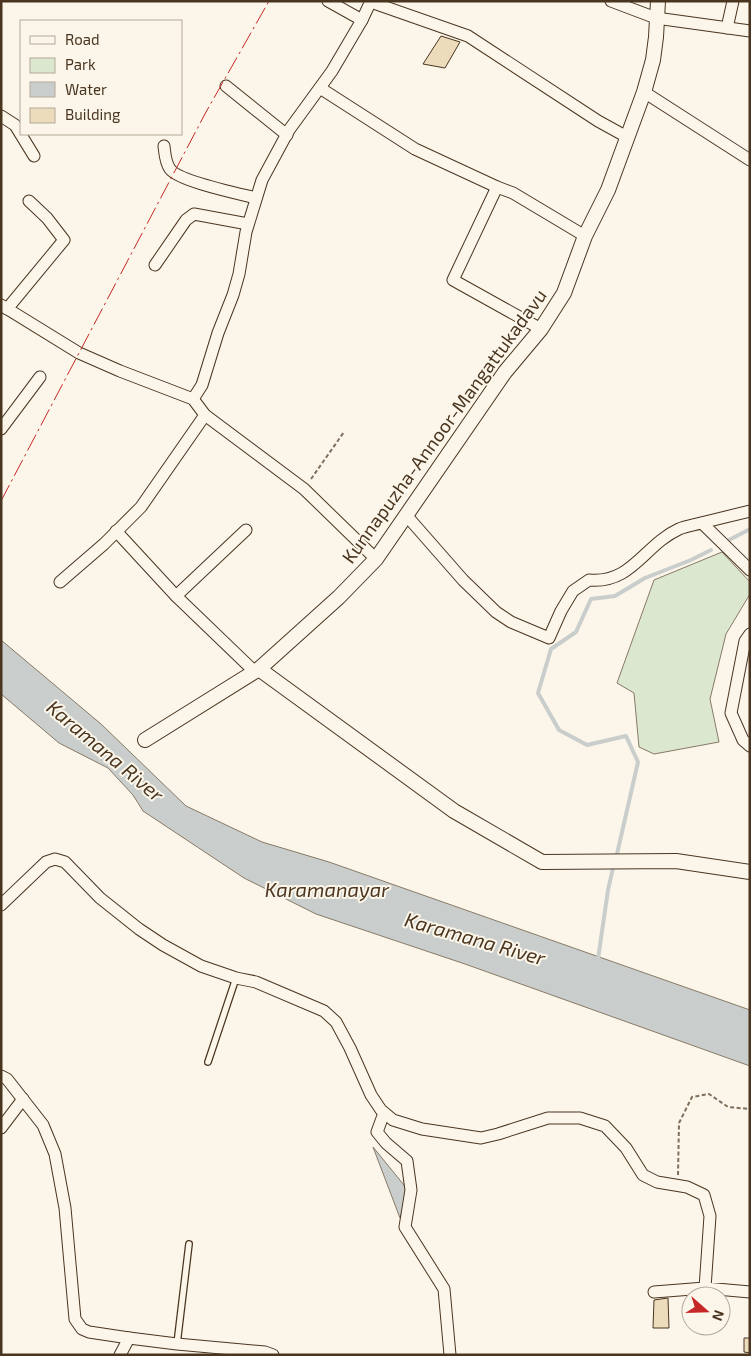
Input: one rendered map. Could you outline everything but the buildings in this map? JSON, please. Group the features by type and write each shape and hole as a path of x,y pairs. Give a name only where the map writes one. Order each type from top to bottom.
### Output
{"street":[{"path":"328,1 362,20"},
{"path":"612,1 656,18 750,31"},
{"name":"Kunnapuzha-Annoor-Mangattukadavu","path":"145,740 257,670 340,597 376,559 504,372 541,329 564,293 584,236 608,190 644,92 653,60 658,1"},
{"path":"727,28 733,1"},
{"path":"193,399 202,385 239,274 248,224 262,180 286,136 332,71 371,2 468,36 598,121 627,137"},
{"path":"226,86 286,136"},
{"path":"320,88 415,149 513,193 584,236"},
{"path":"644,92 750,160"},
{"path":"1,116 15,126 20,134"},
{"path":"21,135 34,156"},
{"path":"164,146 166,161 171,171 187,179 256,198"},
{"path":"497,187 452,280 541,329"},
{"path":"29,201 47,218 64,240 4,307 79,353 193,399 205,415 304,489 376,559"},
{"path":"155,265 186,220 194,214 248,224"},
{"path":"1,429 40,377"},
{"path":"60,582 141,507 205,415"},
{"path":"406,515 463,580 496,612 511,622 549,638 561,611 573,591 589,580 602,581 627,572 661,539 680,528 750,511"},
{"path":"702,523 750,570"},
{"path":"176,596 246,530"},
{"path":"116,531 176,596 257,670 454,811 542,862 676,861 750,872"},
{"path":"748,640 731,713 743,740 750,746"},
{"path":"1,906 40,867 50,860 62,860 100,898 163,946 201,966 236,978 256,982 324,1011 336,1022 371,1095 384,1113 393,1120 422,1129 480,1138 548,1118 580,1118 605,1126 626,1148 643,1175 657,1182 687,1187 704,1195 710,1216 706,1286"},
{"path":"1,1076 7,1080 43,1125 55,1154 64,1208 76,1319 82,1329 89,1332 129,1338 244,1353 265,1352 273,1355"},
{"path":"1,1128 22,1099"},
{"path":"384,1113 377,1132 386,1143 407,1161 411,1190 404,1227 444,1289 450,1355"},
{"path":"654,1292 681,1290"},
{"path":"731,1290 750,1292"},
{"path":"120,1355 129,1338"}],"lane":[{"path":"208,1062 236,978"},
{"path":"177,1344 189,1244"}],"path":[{"path":"304,489 344,432"},
{"path":"678,1185 680,1123 692,1097 709,1094 728,1107 750,1109"}],"green space":[{"path":"722,552 750,582 750,594 726,634 710,699 719,742 654,754 639,747 634,693 617,683 654,580"}],"water":[{"name":"Karamanayar","path":"1,640 101,724 186,806 262,842 329,862 750,1010 750,1066 465,964 316,914 244,878 143,811 133,795 108,768 59,743 1,694"},
{"path":"373,1147 408,1190 400,1218"}],"waterway":[{"path":"729,540 750,529"},
{"path":"617,854 638,762 626,736 587,745 559,730 538,693 551,649 576,632 591,599 615,596 645,578 711,550"},
{"path":"598,959 613,868"}],"power":[{"path":"1,501 206,112 269,1"}],"water label":[{"name":"Karamana River","path":"105,751"},
{"name":"Karamana River","path":"475,939"}]}
